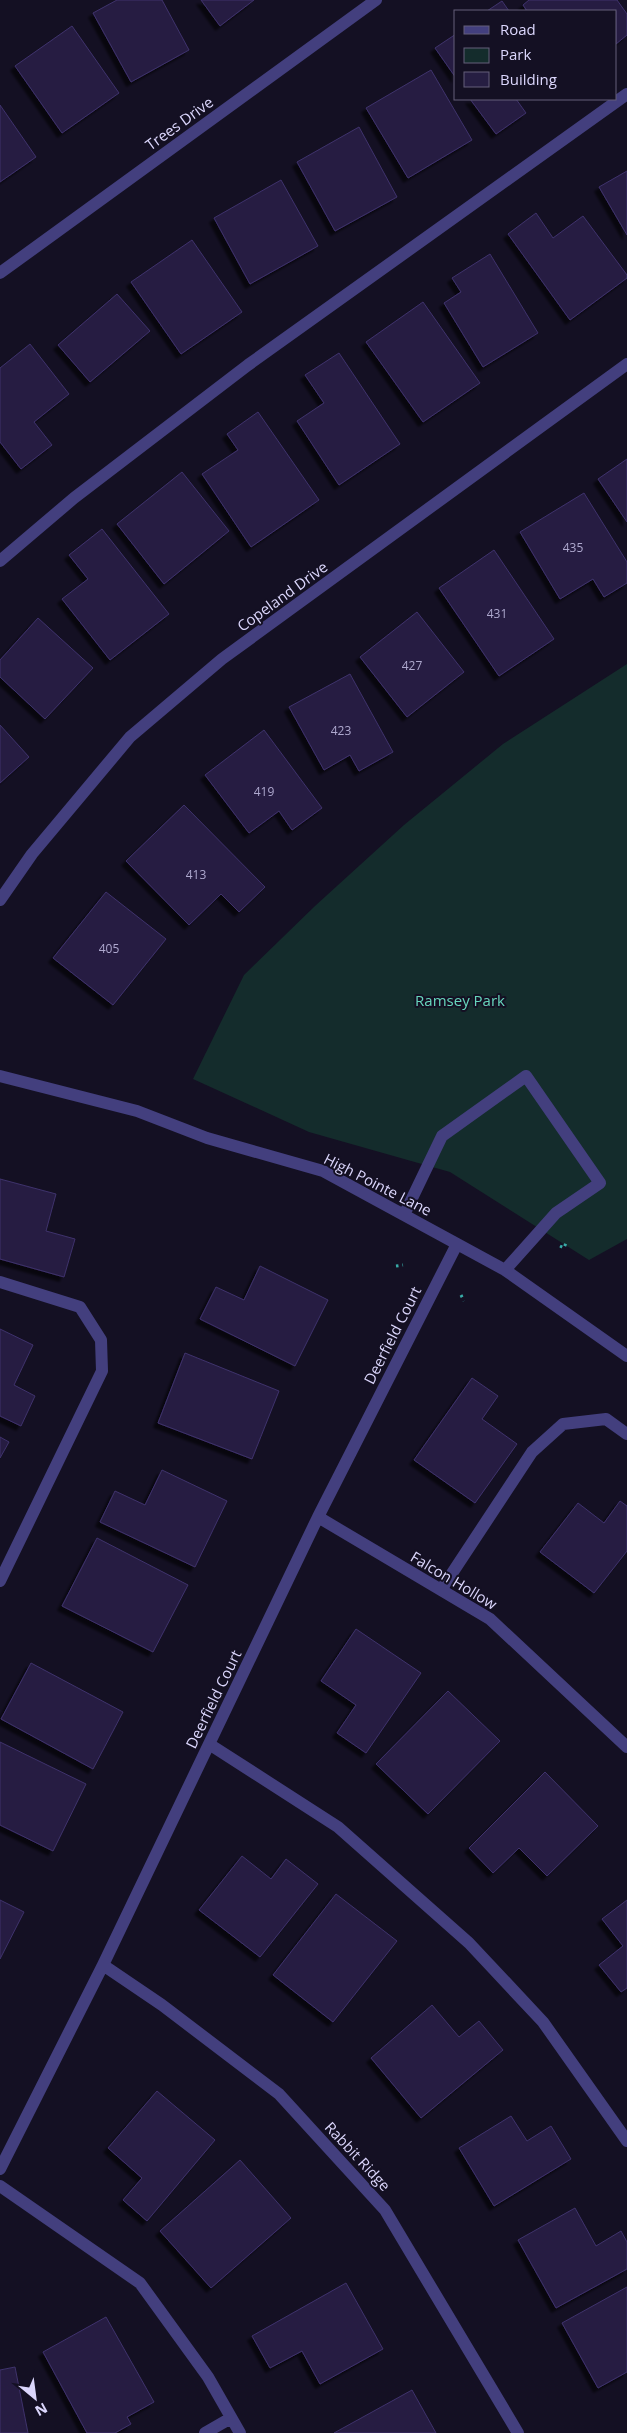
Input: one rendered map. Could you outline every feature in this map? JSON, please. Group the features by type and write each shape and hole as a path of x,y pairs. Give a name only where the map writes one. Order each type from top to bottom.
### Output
{"street":[{"name":"Trees Drive","path":"0,273 376,0"},
{"path":"0,561 74,498 248,365 627,94"},
{"name":"Copeland Drive","path":"0,900 32,854 130,737 222,660 627,364"},
{"name":"High Pointe Lane","path":"0,1076 137,1111 208,1138 323,1171 505,1270 627,1356"},
{"path":"404,1215 442,1136 526,1076 600,1183 556,1213 505,1270"},
{"name":"Deerfield Court","path":"0,2169 103,1965 318,1518 457,1244"},
{"path":"0,1282 80,1307 102,1340 102,1371 0,1581"},
{"path":"441,1590 532,1452 563,1424 606,1419 627,1434"},
{"name":"Falcon Hollow","path":"318,1518 490,1619 627,1748"},
{"path":"209,1744 338,1827 469,1943 543,2022 627,2141"},
{"name":"Rabbit Ridge","path":"103,1965 162,2005 279,2094 385,2210 518,2433"},
{"path":"0,2186 140,2283 208,2377 240,2433"},
{"path":"204,2433 231,2418"}],"path":[{"path":"396,1266 403,1264"},
{"path":"461,1295 464,1301"}],"green space":[{"name":"Ramsey Park","path":"627,664 627,1239 589,1260 450,1172 309,1132 193,1079 244,975 315,906 404,825 503,744"}],"building":[{"path":"117,0 162,0 189,50 131,82 93,13"},
{"path":"201,0 254,0 220,26"},
{"path":"529,0 617,0 627,14 627,35 617,43 617,10 526,10 523,5"},
{"path":"502,1 508,10 488,10"},
{"path":"72,26 119,93 62,133 15,66"},
{"path":"454,35 454,75 435,48"},
{"path":"431,70 472,140 408,178 366,108"},
{"path":"471,100 517,100 526,113 496,134"},
{"path":"0,105 36,157 0,182"},
{"path":"359,127 397,197 335,231 297,162"},
{"path":"627,171 627,235 599,187"},
{"path":"281,180 318,246 250,284 214,218"},
{"path":"536,213 553,238 583,216 627,275 627,278 570,320 508,234"},
{"path":"192,240 242,312 181,354 131,282"},
{"path":"490,254 538,333 483,367 444,303 461,292 452,278"},
{"path":"117,294 150,331 90,382 58,345"},
{"path":"423,302 480,383 423,422 366,342"},
{"path":"30,344 69,394 34,422 52,445 21,469 0,442 0,368"},
{"path":"339,353 400,444 339,485 297,421 324,403 305,375"},
{"path":"258,412 319,500 251,547 202,474 238,450 227,434"},
{"path":"627,459 627,522 598,479"},
{"path":"182,472 229,531 164,584 117,524"},
{"path":"584,493 627,562 627,583 604,597 593,579 560,599 520,532"},
{"path":"102,529 169,614 110,660 62,599 88,579 69,555"},
{"path":"494,550 554,639 499,676 439,588"},
{"path":"417,612 464,672 407,717 360,657"},
{"path":"38,618 93,668 45,719 0,677 0,660"},
{"path":"350,674 393,752 359,771 350,755 324,770 289,707"},
{"path":"0,725 29,757 0,783"},
{"path":"264,730 322,808 292,830 279,811 249,833 205,775"},
{"path":"184,805 265,887 239,912 221,894 189,925 126,861"},
{"path":"106,892 166,939 113,1005 53,958"},
{"path":"0,1179 56,1194 46,1231 75,1239 64,1277 0,1259"},
{"path":"260,1266 328,1300 295,1366 200,1319 216,1287 244,1300"},
{"path":"0,1329 33,1345 14,1385 35,1396 21,1426 0,1416"},
{"path":"185,1353 279,1391 252,1459 158,1423"},
{"path":"472,1378 498,1396 482,1419 517,1444 475,1503 414,1460"},
{"path":"0,1437 9,1442 0,1458"},
{"path":"162,1470 227,1501 195,1567 100,1522 115,1491 145,1505"},
{"path":"620,1501 627,1506 627,1551 594,1593 540,1552 578,1503 604,1523"},
{"path":"97,1538 188,1585 153,1652 62,1606"},
{"path":"356,1629 421,1673 366,1753 337,1733 356,1705 321,1681"},
{"path":"31,1663 123,1712 93,1769 1,1719"},
{"path":"448,1691 500,1741 428,1814 376,1764"},
{"path":"0,1742 86,1784 53,1851 0,1825"},
{"path":"545,1772 598,1826 547,1876 519,1848 493,1873 469,1848"},
{"path":"242,1856 271,1879 286,1859 318,1884 260,1957 199,1910"},
{"path":"336,1894 397,1941 333,2022 273,1975"},
{"path":"0,1900 24,1912 0,1959"},
{"path":"627,1900 627,1988 621,1992 599,1965 623,1946 602,1919"},
{"path":"432,2005 459,2037 479,2021 503,2050 421,2118 371,2058"},
{"path":"157,2091 215,2140 147,2221 123,2200 142,2178 108,2148"},
{"path":"511,2116 527,2141 551,2126 571,2159 494,2206 459,2148"},
{"path":"240,2160 291,2218 211,2288 160,2231"},
{"path":"575,2208 596,2246 621,2231 627,2242 627,2269 556,2308 518,2240"},
{"path":"346,2283 383,2349 320,2384 302,2351 270,2368 252,2336"},
{"path":"627,2287 627,2372 598,2388 562,2323"},
{"path":"106,2317 154,2402 127,2417 131,2424 115,2433 87,2433 43,2352"},
{"path":"15,2367 28,2433 0,2433 0,2370"},
{"path":"412,2390 436,2433 334,2433"}]}
